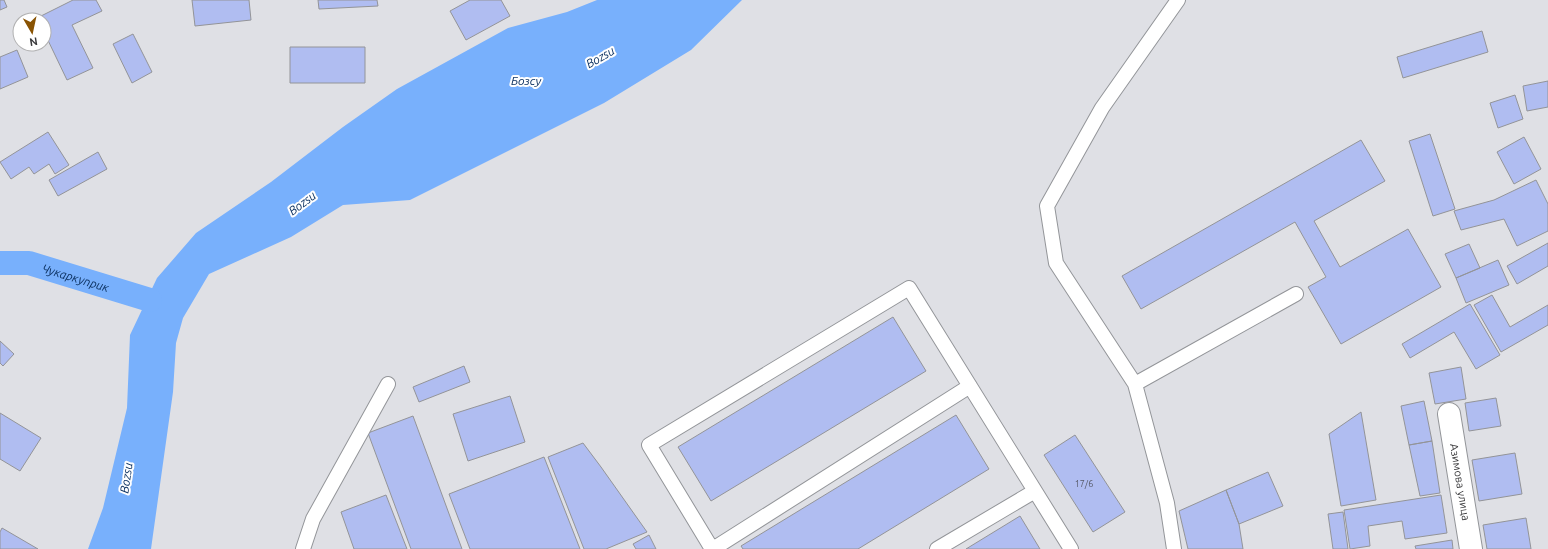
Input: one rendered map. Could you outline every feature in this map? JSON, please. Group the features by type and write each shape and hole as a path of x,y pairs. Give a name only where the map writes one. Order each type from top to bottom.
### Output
{"street":[{"name":"Азимова улица","path":"1449,414 1470,549"}],"lane":[{"path":"1174,549 1167,503 1135,384 1056,263 1047,206 1102,108 1178,0"},
{"path":"970,386 713,549 649,445 909,288 1035,490 1071,549"},
{"path":"1135,384 1296,294"},
{"path":"303,549 313,519 388,384"},
{"path":"937,549 1035,490"}],"water":[{"name":"Бозсу","path":"597,0 742,0 691,50 604,103 410,200 343,205 291,237 209,274 183,318 176,343 173,392 151,549 88,549 103,508 127,408 130,335 157,278 196,233 271,182 343,127 397,89 508,28 567,12"}],"building":[{"path":"0,0 4,0 7,7 0,10"},
{"path":"73,0 96,0 102,11 72,25 93,68 67,80 52,49 52,12 49,12"},
{"path":"192,0 249,0 251,20 195,26"},
{"path":"318,0 377,0 378,6 319,9"},
{"path":"470,0 501,0 510,16 466,40 450,11"},
{"path":"1482,31 1488,52 1403,78 1397,57"},
{"path":"133,34 152,72 132,83 113,44"},
{"path":"290,47 365,47 365,83 290,83"},
{"path":"12,52 18,52 28,77 0,89 0,57"},
{"path":"1548,81 1548,107 1527,111 1523,86"},
{"path":"1515,95 1523,119 1498,128 1490,103"},
{"path":"48,132 69,165 55,174 49,164 34,174 29,167 11,179 0,162"},
{"path":"1430,134 1455,209 1433,216 1409,141"},
{"path":"1524,137 1541,169 1514,184 1497,152"},
{"path":"1361,140 1385,181 1314,221 1340,267 1408,229 1441,287 1341,344 1308,287 1326,277 1295,222 1141,309 1122,276"},
{"path":"98,152 107,169 58,196 49,180"},
{"path":"1536,180 1548,204 1548,231 1517,246 1504,219 1461,230 1454,211 1494,200"},
{"path":"1548,243 1548,266 1517,284 1507,266"},
{"path":"1469,244 1480,268 1456,278 1445,254"},
{"path":"1498,260 1509,285 1466,303 1456,278"},
{"path":"1492,295 1510,327 1548,305 1548,325 1501,352 1474,305"},
{"path":"1470,304 1500,355 1476,369 1454,332 1410,358 1402,344"},
{"path":"893,317 926,371 711,501 678,447"},
{"path":"0,341 14,354 3,366 0,363"},
{"path":"464,366 470,382 419,402 413,387"},
{"path":"1461,367 1466,399 1435,404 1429,373"},
{"path":"510,396 525,442 468,461 453,414"},
{"path":"1496,398 1501,426 1469,431 1465,403"},
{"path":"1424,401 1432,441 1409,445 1401,406"},
{"path":"1361,412 1376,500 1341,506 1329,434"},
{"path":"0,413 41,438 20,471 0,459"},
{"path":"956,415 989,469 858,549 743,549 741,546"},
{"path":"413,416 462,549 411,549 368,433"},
{"path":"1075,435 1125,512 1093,532 1044,455"},
{"path":"1432,441 1440,493 1420,496 1409,445"},
{"path":"583,443 647,532 606,549 584,549 548,457"},
{"path":"1515,453 1522,494 1479,501 1472,460"},
{"path":"544,457 580,549 470,549 449,494"},
{"path":"1268,472 1283,506 1239,524 1226,490"},
{"path":"1226,490 1239,524 1243,549 1188,549 1179,511"},
{"path":"386,495 407,549 354,549 341,512"},
{"path":"1441,495 1447,533 1405,539 1402,521 1368,526 1370,546 1350,549 1344,510"},
{"path":"1343,512 1348,549 1333,549 1328,514"},
{"path":"1020,516 1040,549 966,549"},
{"path":"1526,518 1531,549 1487,549 1483,525"},
{"path":"2,528 38,549 0,549 0,532"},
{"path":"649,535 656,549 636,549 633,544"},
{"path":"1452,540 1453,549 1416,549 1415,546"}],"waterway":[{"name":"Чукаркуприк","path":"0,263 29,263 150,300"}],"water label":[{"name":"Bozsu","path":"600,57"},
{"name":"Bozsu","path":"302,203"},
{"name":"Bozsu","path":"126,478"}]}
